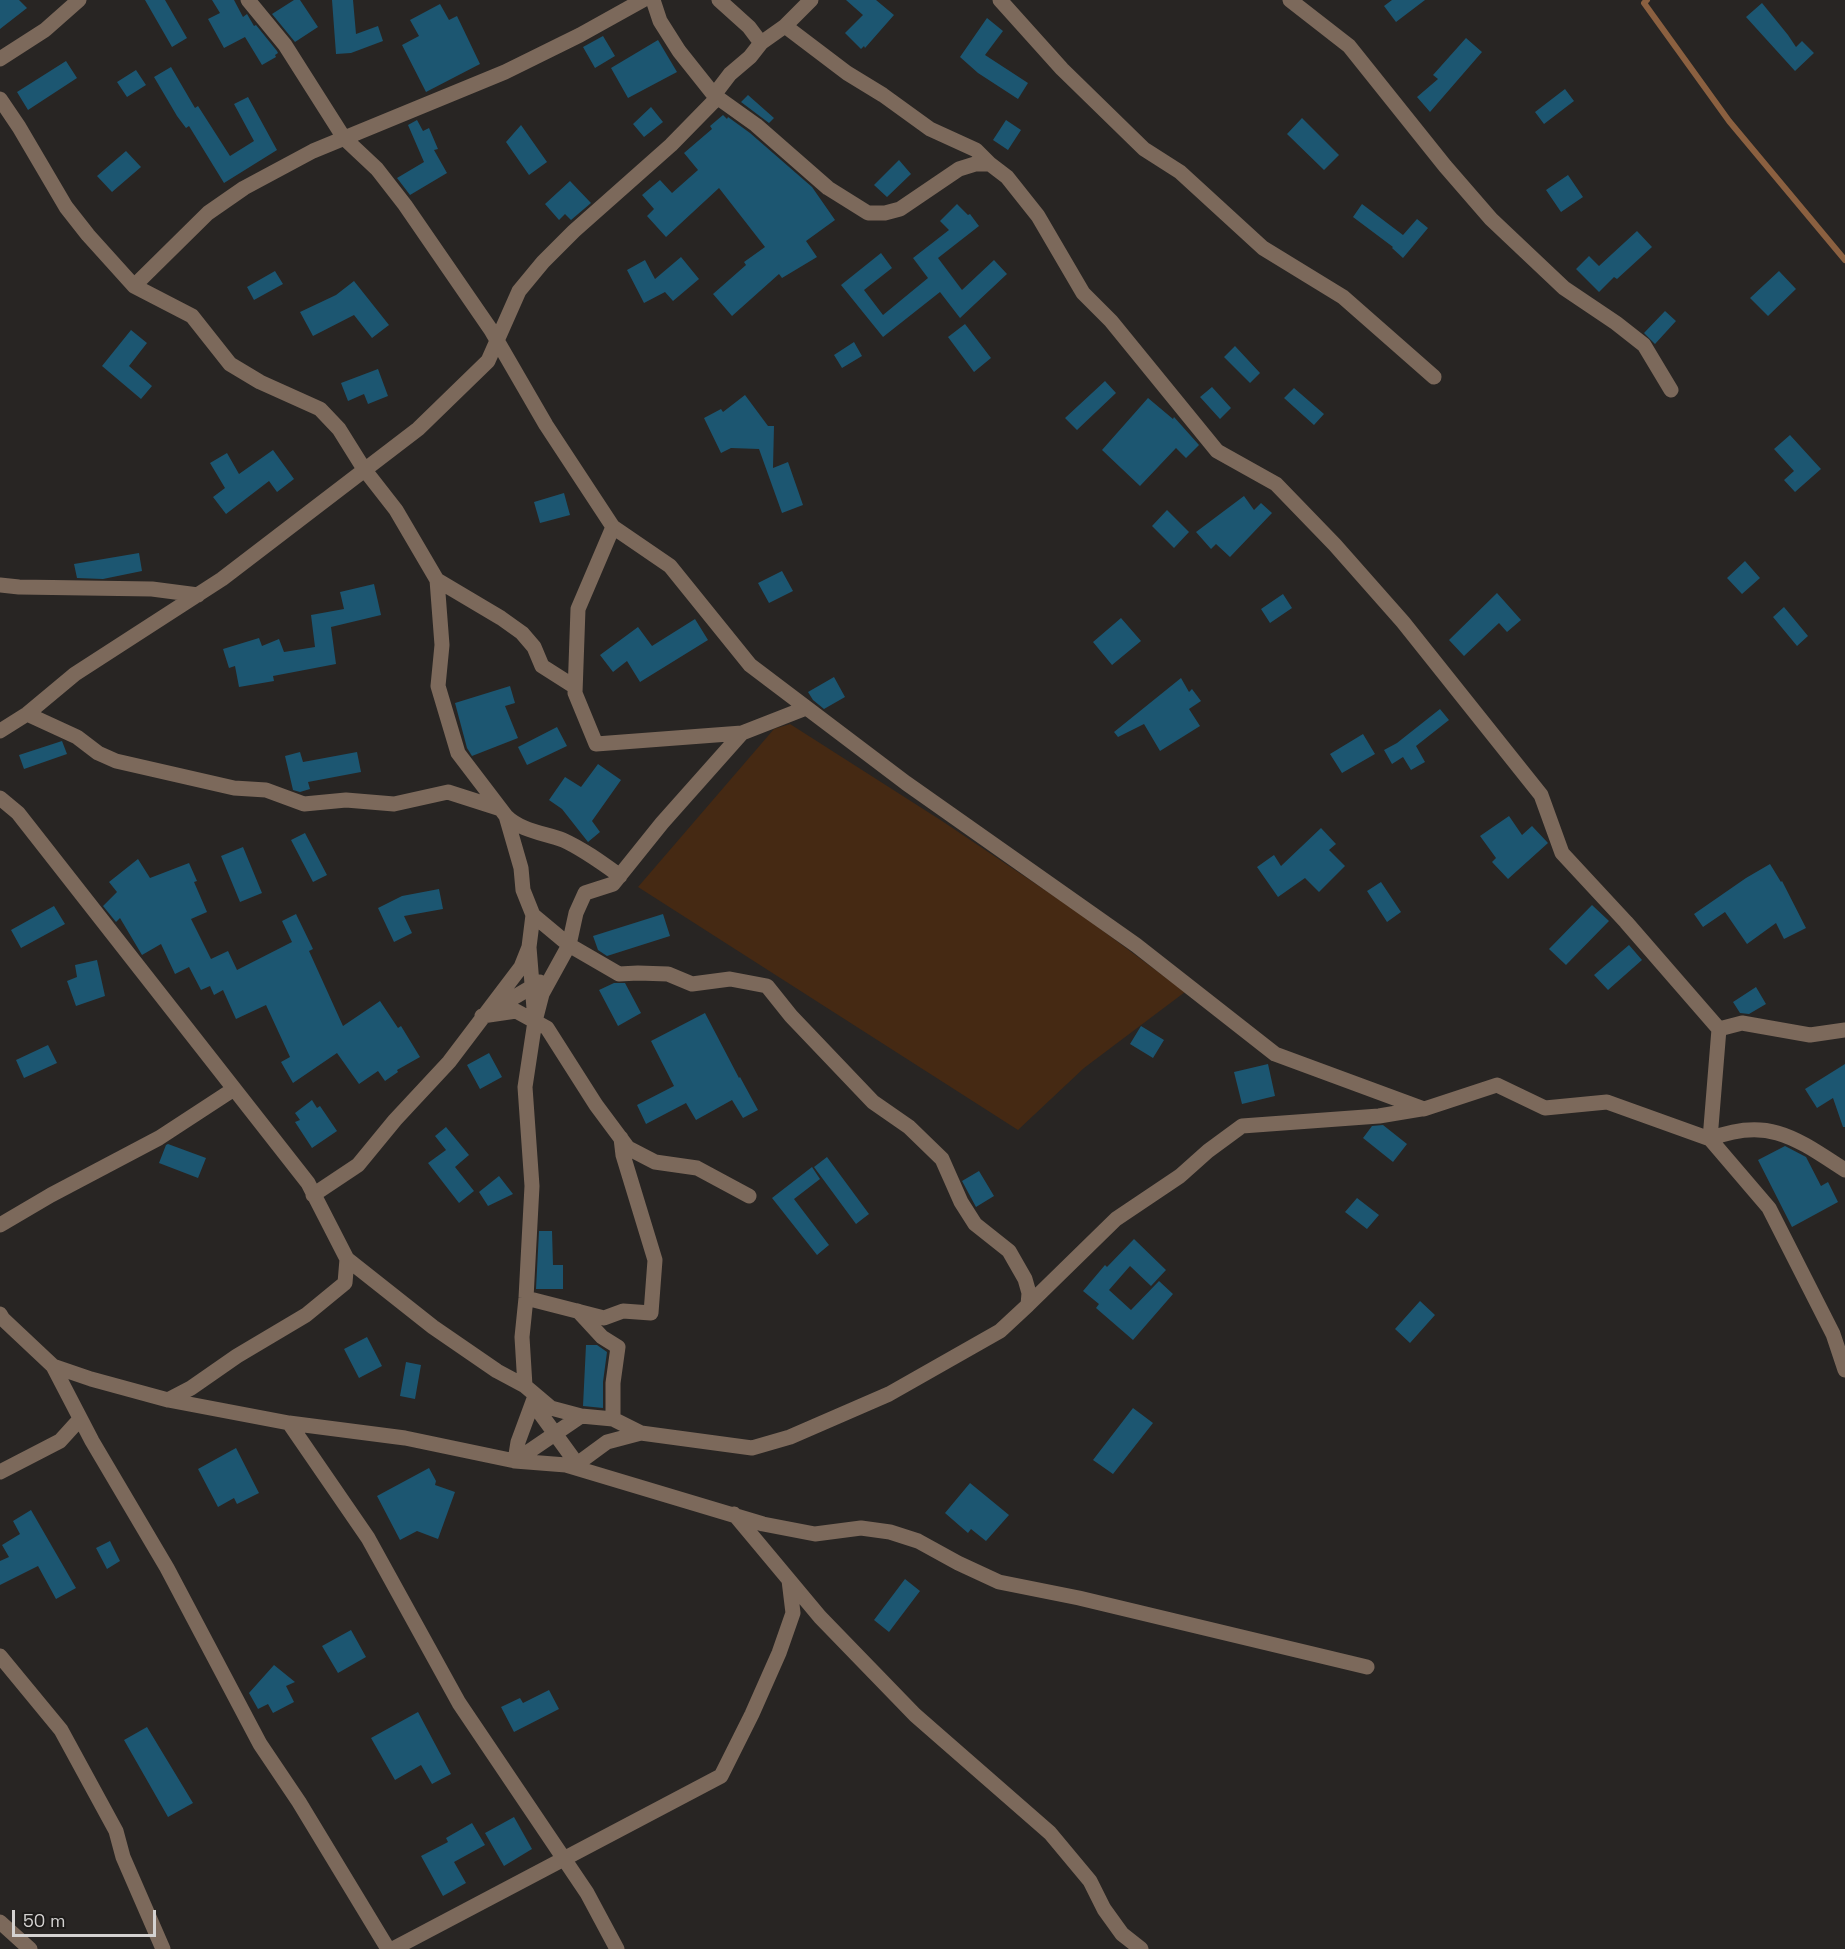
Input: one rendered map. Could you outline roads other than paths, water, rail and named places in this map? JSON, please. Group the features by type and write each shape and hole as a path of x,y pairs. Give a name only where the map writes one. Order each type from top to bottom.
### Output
{"street":[{"path":"0,58 45,30 79,0"},
{"path":"248,0 285,45 345,138 377,169 405,205 491,330 546,425 613,527 670,566 750,664 906,783 1136,945 1275,1054 1424,1109"},
{"path":"134,286 208,213 244,188 313,150 505,72 580,35 643,0"},
{"path":"653,0 660,21 679,51 716,96 756,125 828,188 868,213 885,213 900,209 958,169 975,164 990,164"},
{"path":"719,0 749,27 761,43"},
{"path":"0,731 27,714 75,675 222,579 418,429 488,361 519,291 543,262 574,231 671,146 716,96 730,74 750,57 761,43 785,26 811,0"},
{"path":"999,0 1062,69 1144,149 1180,172 1263,248 1343,297 1434,377"},
{"path":"1290,0 1349,46 1445,166 1491,219 1564,288 1644,345 1671,390"},
{"path":"785,26 847,73 883,95 930,129 976,150 1007,177 1038,216 1083,292 1111,321 1217,451 1276,484 1335,545 1403,622 1541,795 1562,853 1626,922 1719,1029 1710,1139"},
{"path":"0,99 66,207 134,286 192,316 230,364 260,382 320,409 339,429 364,469 396,510 437,580 442,645 438,686 458,753 511,821 579,848 620,876"},
{"path":"613,527 578,609 575,693 596,744 742,733 806,708"},
{"path":"437,580 522,633 534,647 542,666 575,687"},
{"path":"0,585 20,588 152,589 198,595"},
{"path":"27,714 77,737 98,753 116,762 234,788 266,790 304,804 346,800 394,804 448,792 502,812"},
{"path":"572,1465 555,1433 540,1413 530,1391 522,1337 532,1186 525,1087 535,1021 542,994 569,945 576,913 585,893 614,884 662,823 742,733"},
{"path":"0,798 18,813 308,1184 347,1259 433,1327 530,1391 551,1408 581,1416 613,1419 641,1433 752,1448 790,1437 889,1394 1000,1331 1116,1220 1180,1176 1208,1151 1242,1126 1379,1116 1424,1109 1497,1085 1545,1108 1608,1102 1710,1139 1769,1208 1833,1334 1845,1370"},
{"path":"502,812 521,868 523,890 533,915 530,947 535,1021"},
{"path":"533,915 569,945 619,974 638,972 668,974 692,984 730,979 767,986 791,1017 873,1102 909,1127 942,1159 961,1202 975,1224 1009,1251 1025,1279 1029,1293 1028,1305"},
{"path":"314,1195 357,1164 449,1062 521,967 530,947"},
{"path":"484,1015 532,987 554,971"},
{"path":"484,1015 516,1011 547,1028 596,1105 628,1148 655,1162 697,1168 749,1196"},
{"path":"1719,1029 1742,1023 1810,1035 1845,1029"},
{"path":"0,1225 51,1195 159,1138 234,1089"},
{"path":"1710,1139 1729,1132 1758,1128 1794,1137 1845,1170"},
{"path":"526,1298 604,1318 623,1311 651,1313 655,1260 623,1155 621,1138"},
{"path":"168,1400 191,1388 237,1356 306,1315 345,1283 347,1259"},
{"path":"578,1311 602,1337 618,1347 613,1383 613,1419"},
{"path":"0,1314 53,1366 96,1449 167,1568 260,1744 299,1802 390,1949 721,1776 779,1653 793,1613 789,1580"},
{"path":"53,1366 168,1400 290,1423 405,1438 515,1461 572,1465 763,1524 815,1534 861,1528 890,1532 918,1540 958,1563 999,1582 1367,1667"},
{"path":"515,1461 530,1391"},
{"path":"515,1461 581,1416"},
{"path":"0,1472 60,1441 80,1419"},
{"path":"290,1423 368,1538 459,1703 587,1893 617,1949"},
{"path":"572,1465 607,1442 641,1433"},
{"path":"60,1441 80,1440 96,1449"},
{"path":"734,1514 820,1617 915,1715 1050,1833 1090,1881 1104,1909 1122,1934 1141,1949"},
{"path":"0,1656 61,1730 116,1831 123,1857 163,1949"},
{"path":"0,1922 30,1949"}],"waterway":[{"path":"1647,0 1644,3 1729,121 1845,260"}]}
